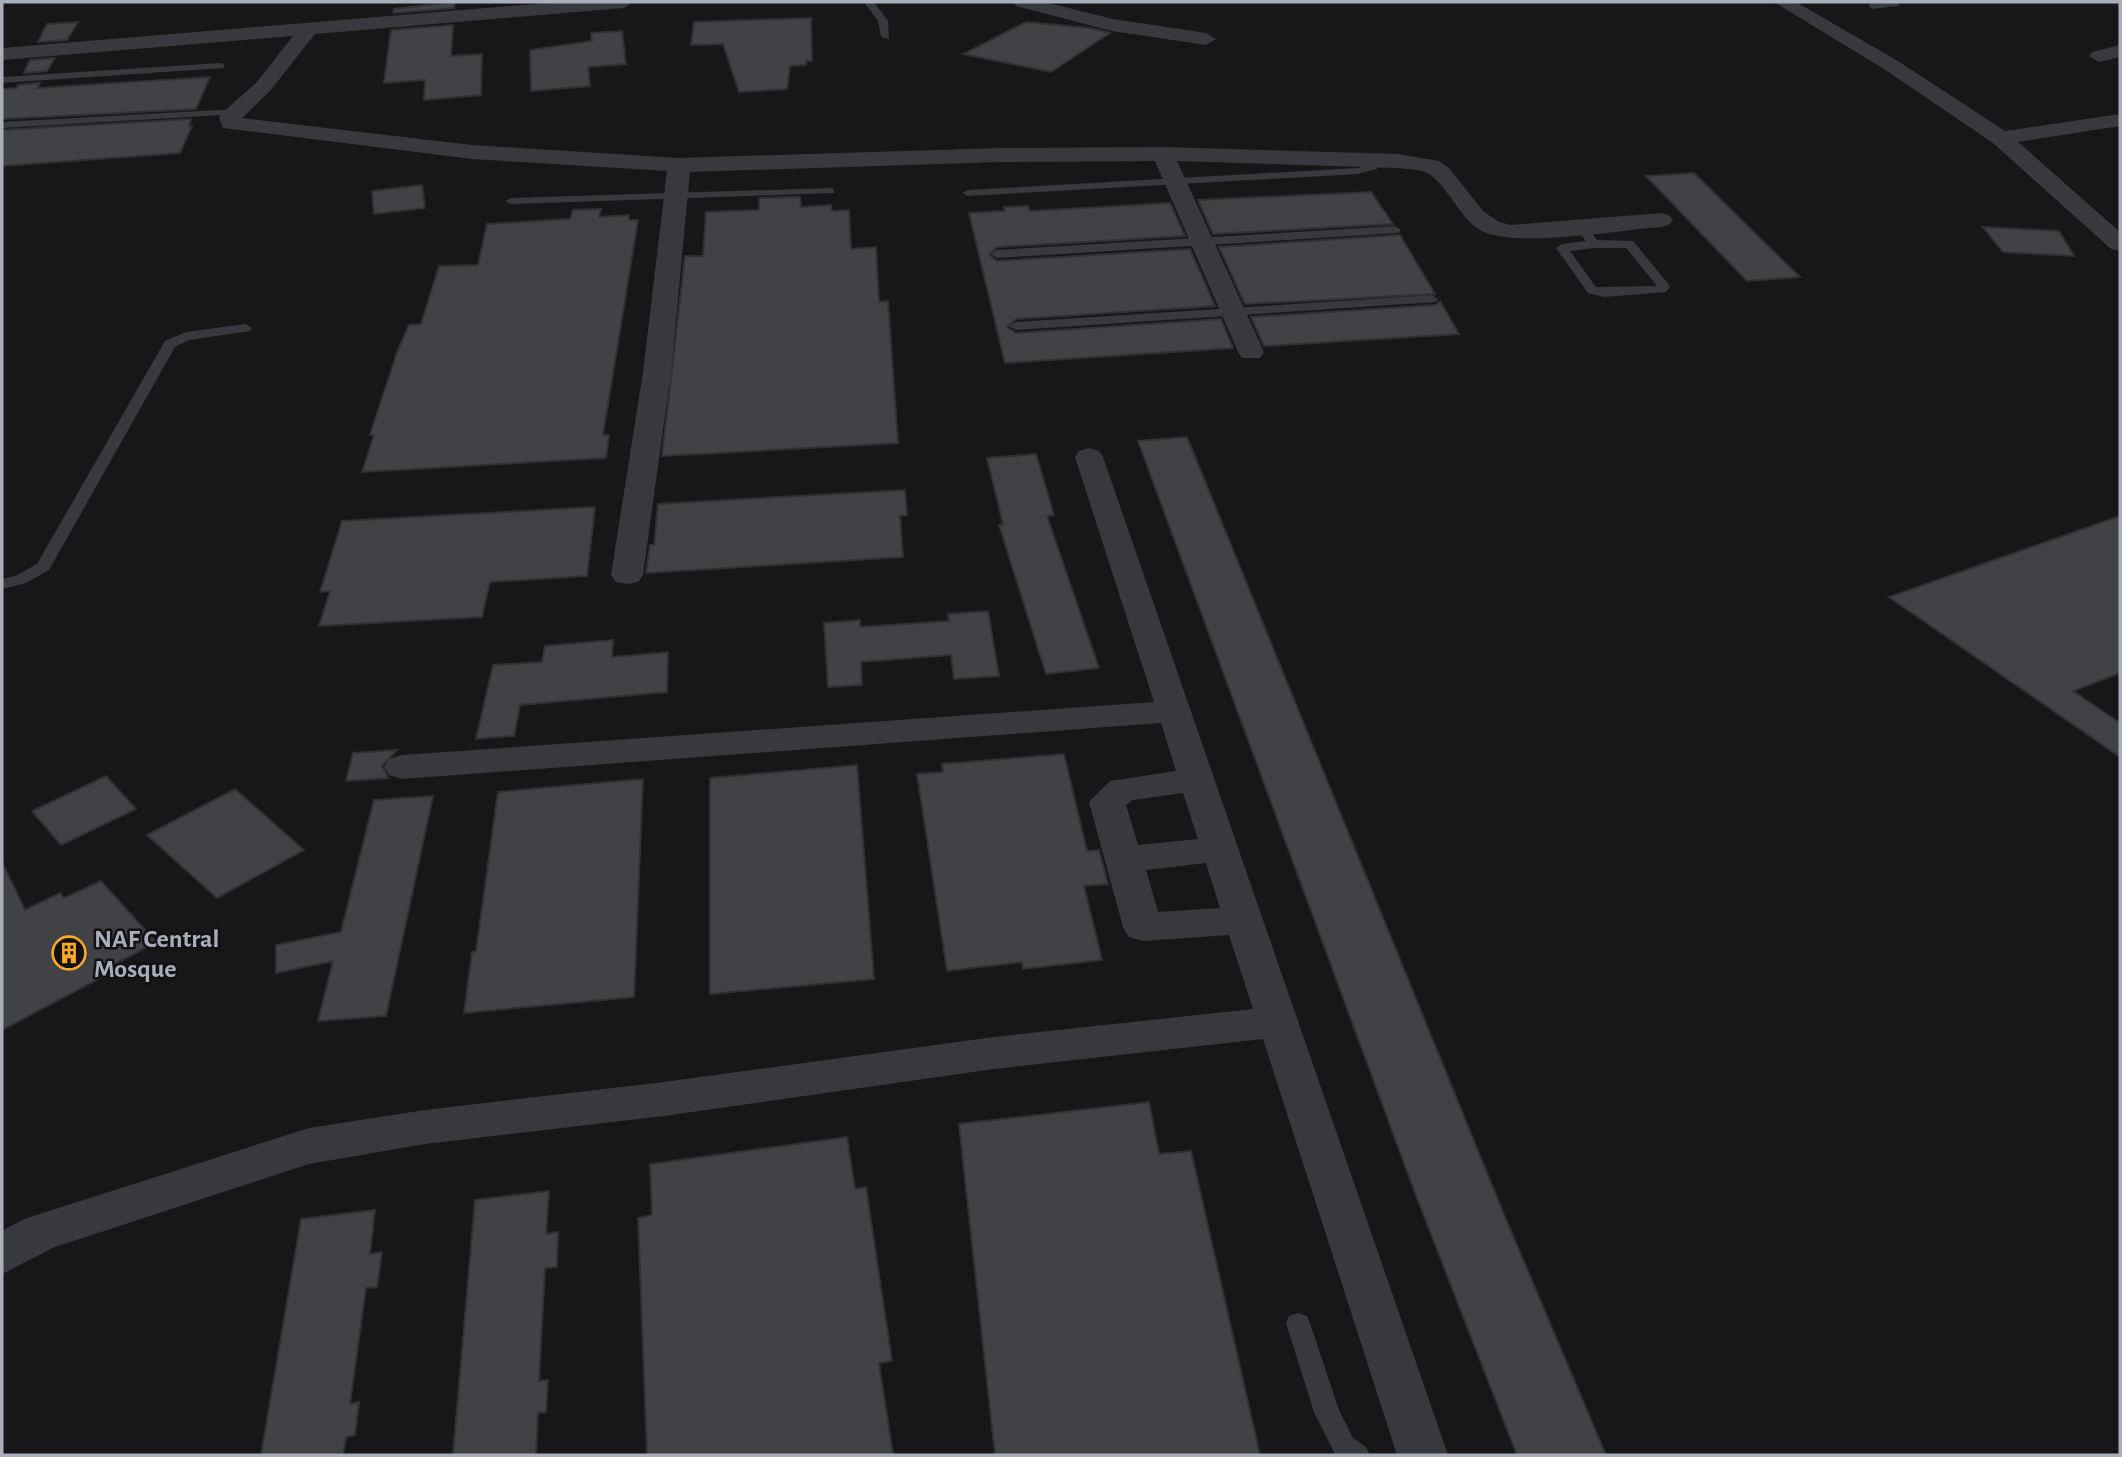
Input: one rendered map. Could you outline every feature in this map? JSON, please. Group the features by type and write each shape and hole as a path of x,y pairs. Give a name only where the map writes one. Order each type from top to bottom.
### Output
{"street":[{"path":"2,54 624,2"},
{"path":"1023,2 1112,25 1206,39"},
{"path":"1783,2 2009,137 2120,244"},
{"path":"1801,2 1907,63 2009,137 2120,224"},
{"path":"309,28 262,87 230,118 231,123 472,152 679,165 910,160 1000,155 1163,154 1379,160 1431,166 1442,174 1475,216 1491,227 1511,232 1587,235 1661,220"},
{"path":"2099,56 2120,51"},
{"path":"2009,137 2120,120"},
{"path":"1163,154 1251,352"},
{"path":"627,575 657,372 679,165"},
{"path":"1088,457 1245,920 1276,1022 1420,1455"},
{"path":"402,767 1174,711"},
{"path":"1198,780 1124,789 1107,802 1143,927 1245,920"},
{"path":"1124,860 1221,849"},
{"path":"2,1254 40,1233 309,1146 425,1127 664,1099 994,1053 1276,1022"}],"lane":[{"path":"869,2 883,21 886,37"},
{"path":"2,80 220,66"},
{"path":"2,125 236,112"},
{"path":"968,193 1358,171 1373,167 1379,160"},
{"path":"511,201 830,191"},
{"path":"997,254 1395,230"},
{"path":"1587,235 1629,244 1664,286 1662,289 1604,293 1592,290 1562,247 1587,235"},
{"path":"1016,326 1432,299"},
{"path":"2,584 27,577 43,568 170,344 186,335 245,328"},
{"path":"1298,1323 1327,1412 1344,1446 1357,1455"}],"building":[{"path":"455,2 454,8 393,13 394,9"},
{"path":"811,18 812,61 806,61 806,65 790,66 787,89 739,92 723,44 691,45 694,22"},
{"path":"78,22 67,40 38,42 47,24"},
{"path":"1026,22 1089,28 1110,33 1051,72 963,54"},
{"path":"453,25 451,56 482,54 481,95 424,100 425,80 384,83 391,30"},
{"path":"622,31 626,64 588,67 590,86 531,91 530,50 592,41 591,33"},
{"path":"55,58 47,71 24,73 30,60"},
{"path":"210,77 196,109 2,119 2,89 17,88 18,85 40,83 37,88"},
{"path":"191,119 189,126 192,126 180,153 2,166 2,130"},
{"path":"1694,173 1800,277 1747,281 1646,176"},
{"path":"422,185 425,208 374,214 372,191"},
{"path":"1371,192 1393,224 1213,234 1198,200"},
{"path":"800,197 801,207 831,205 832,211 849,210 851,249 876,247 879,302 888,301 898,443 662,456 685,256 703,256 706,212 759,210 759,198"},
{"path":"1170,203 1185,236 997,247 989,255 997,261 1190,249 1215,306 1016,319 1007,327 1016,333 1221,319 1233,348 1005,363 969,213 1005,211 1004,207 1028,206 1030,211"},
{"path":"601,209 599,217 629,215 629,220 638,220 603,435 609,435 606,458 362,472 374,435 370,435 397,352 409,325 421,324 439,266 478,265 487,224 570,219 573,210"},
{"path":"1983,227 2059,231 2074,256 2003,252"},
{"path":"1400,235 1435,294 1245,304 1219,247"},
{"path":"1440,301 1459,334 1264,346 1251,317 1436,305"},
{"path":"1187,437 1505,1217 1606,1455 1517,1455 1415,1193 1138,441"},
{"path":"1036,454 1054,515 1047,516 1099,668 1046,674 999,525 1003,524 987,458"},
{"path":"905,490 907,515 900,516 903,557 646,573 650,545 654,545 658,504"},
{"path":"595,507 587,576 490,582 482,617 319,626 330,591 320,592 342,521"},
{"path":"2120,516 2120,673 2073,691 2120,723 2120,757 1889,597"},
{"path":"988,611 999,676 954,679 951,655 861,662 862,685 828,687 824,623 860,620 860,627 949,621 948,614"},
{"path":"613,640 612,657 668,652 667,692 520,705 514,736 476,739 493,665 542,662 545,646"},
{"path":"397,750 382,766 388,778 346,781 353,753"},
{"path":"1064,754 1087,851 1099,850 1108,884 1084,886 1102,960 1023,969 1022,962 947,971 917,774 943,772 942,764"},
{"path":"857,765 874,979 710,994 710,778"},
{"path":"106,776 136,809 61,845 32,811"},
{"path":"643,779 634,997 464,1013 472,952 476,951 498,792"},
{"path":"235,789 304,850 217,898 147,835"},
{"path":"433,796 386,1016 318,1021 333,961 276,973 276,945 341,932 374,800"},
{"name":"NAF Central Mosque","path":"2,862 25,910 60,893 64,898 101,881 156,942 117,963 119,968 2,1030"},
{"path":"1149,1102 1159,1154 1191,1151 1260,1455 995,1455 959,1124"},
{"path":"847,1137 855,1189 866,1187 892,1361 879,1363 893,1455 647,1455 638,1218 652,1215 650,1164"},
{"path":"549,1191 546,1234 558,1232 557,1267 545,1268 539,1381 548,1380 546,1412 538,1413 536,1455 453,1455 475,1200"},
{"path":"375,1210 370,1254 382,1252 377,1287 366,1288 350,1404 359,1402 355,1435 346,1437 343,1455 261,1455 301,1219"}],"place":[{"name":"NAF Central Mosque","path":"69,953"}]}
